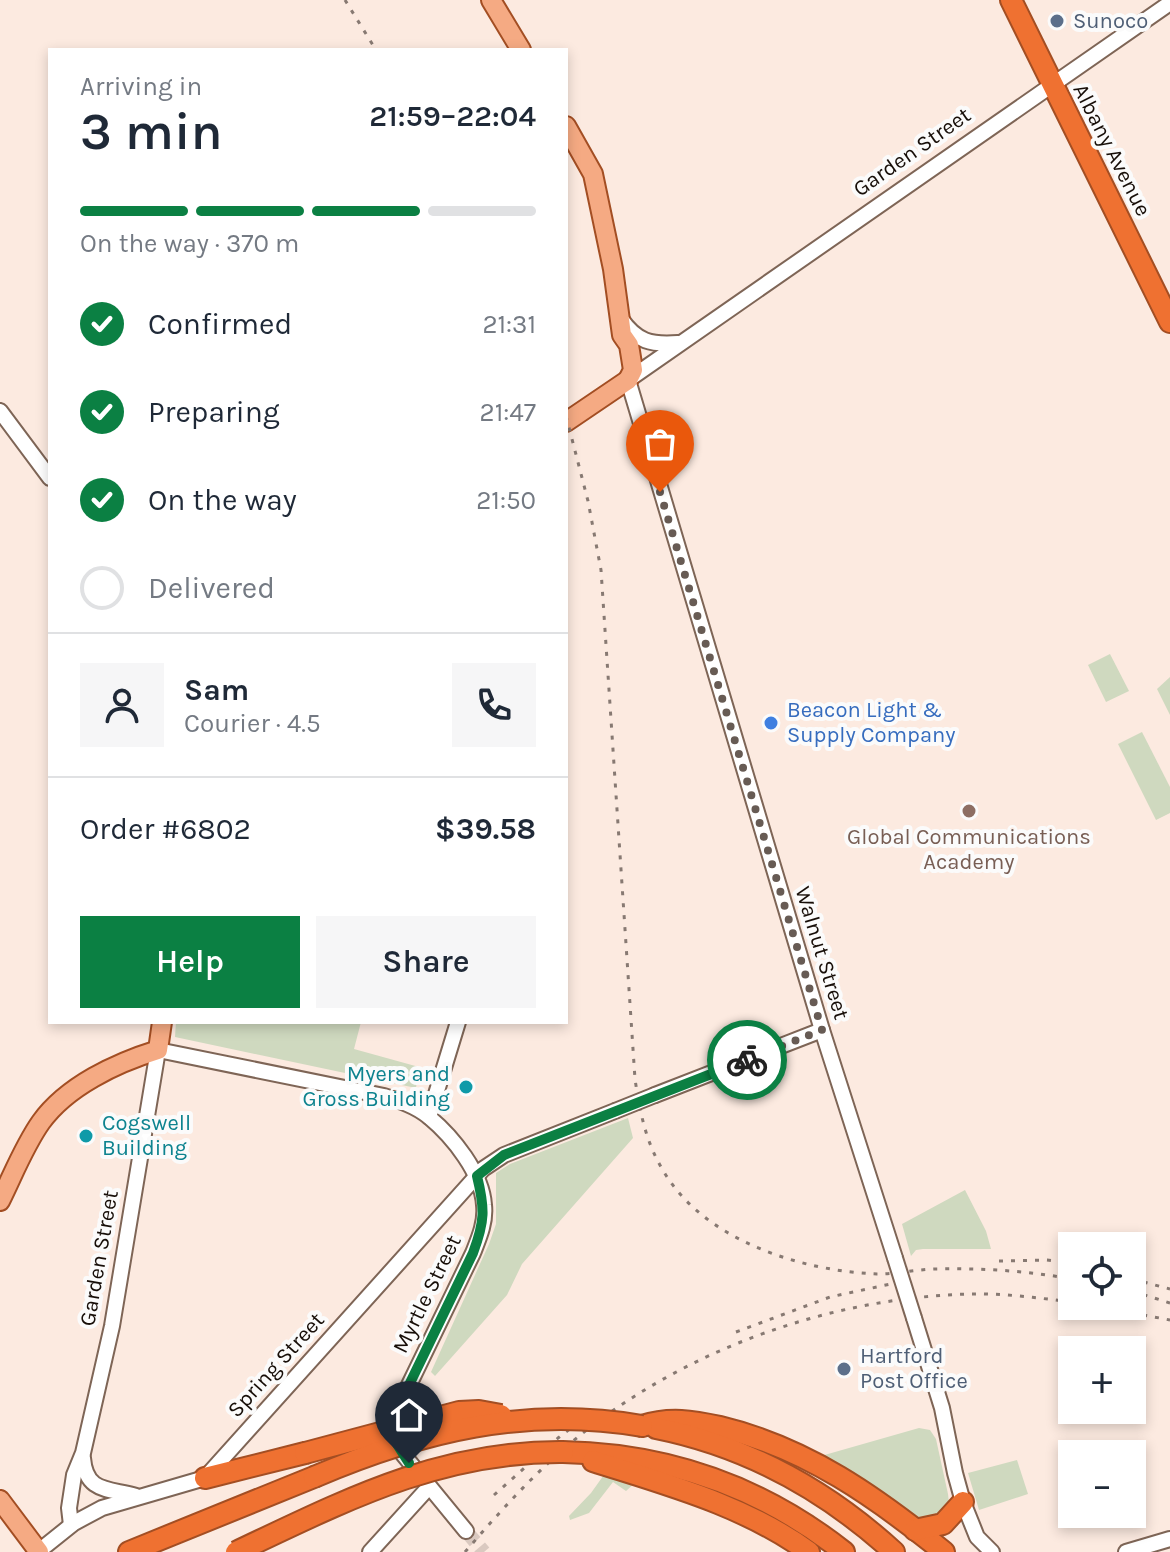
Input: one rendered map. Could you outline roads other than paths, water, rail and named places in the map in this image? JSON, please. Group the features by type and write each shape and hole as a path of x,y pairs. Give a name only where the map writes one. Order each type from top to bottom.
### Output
{"highway":[{"name":"Albany Avenue","path":"1011,0 1170,322"},
{"path":"205,1478 463,1412 487,1412 517,1420"},
{"path":"129,1552 411,1440 459,1428 517,1420 579,1419 642,1426 673,1419 706,1432 805,1485 852,1517 894,1552"},
{"path":"706,1432 766,1440 811,1460 862,1491 944,1552"},
{"path":"236,1552 345,1501 429,1469 505,1455 563,1452 658,1472 706,1475 751,1493 790,1514 844,1552"},
{"path":"658,1472 745,1514 809,1552"},
{"path":"915,1530 943,1524 963,1502"}],"main road":[{"path":"491,0 520,48"},
{"path":"568,130 593,174 613,269 622,335 617,347 621,371 628,380"},
{"name":"Garden Street","path":"568,421 628,380"},
{"name":"Garden Street","path":"158,1050 162,1024"},
{"path":"0,1201 36,1130 52,1109 95,1077 158,1050"},
{"path":"0,1500 8,1519 39,1552"}],"street":[{"name":"Garden Street","path":"628,380 1170,3"},
{"path":"618,314 630,331 647,343 682,342"},
{"name":"Walnut Street","path":"628,380 822,1030 942,1408 975,1545 992,1552"},
{"path":"0,411 48,475"},
{"path":"429,1117 457,1024"},
{"name":"Spring Street","path":"205,1478 477,1176 504,1155 822,1030"},
{"name":"Garden Street","path":"71,1525 71,1495 121,1279 158,1050"},
{"name":"Myrtle Street","path":"158,1050 384,1096 406,1104 429,1117 477,1176 485,1204 483,1226 394,1416 397,1444 466,1531"},
{"path":"83,1453 84,1473 91,1482 102,1488 136,1496"},
{"path":"39,1552 71,1525 102,1508 205,1478"},
{"path":"370,1552 429,1487"},
{"path":"1126,1552 1170,1539"}],"tunnel":[{"path":"466,1531 484,1552"}],"railway":[{"path":"345,0 375,48"},
{"path":"568,424 588,501 601,570 635,1079 645,1127 664,1172 682,1196 704,1217 730,1234 787,1259 848,1272 877,1274 972,1269 1058,1277"},
{"path":"999,1261 1058,1261"},
{"path":"736,1332 830,1297 900,1282"},
{"path":"1146,1283 1170,1289"},
{"path":"465,1552 501,1511 566,1447 655,1384 703,1358 807,1319 861,1306 969,1294 1058,1300"},
{"path":"1146,1295 1170,1303"},
{"path":"1146,1315 1170,1320"},
{"path":"494,1495 584,1418"}],"place":[{"name":"Sunoco","path":"1057,21"},
{"name":"Beacon Light & Supply Company","path":"771,723"},
{"name":"Global Communications Academy","path":"969,811"},
{"name":"Myers and Gross Building","path":"466,1087"},
{"name":"Cogswell Building","path":"86,1136"},
{"name":"Hartford Post Office","path":"844,1369"}]}
